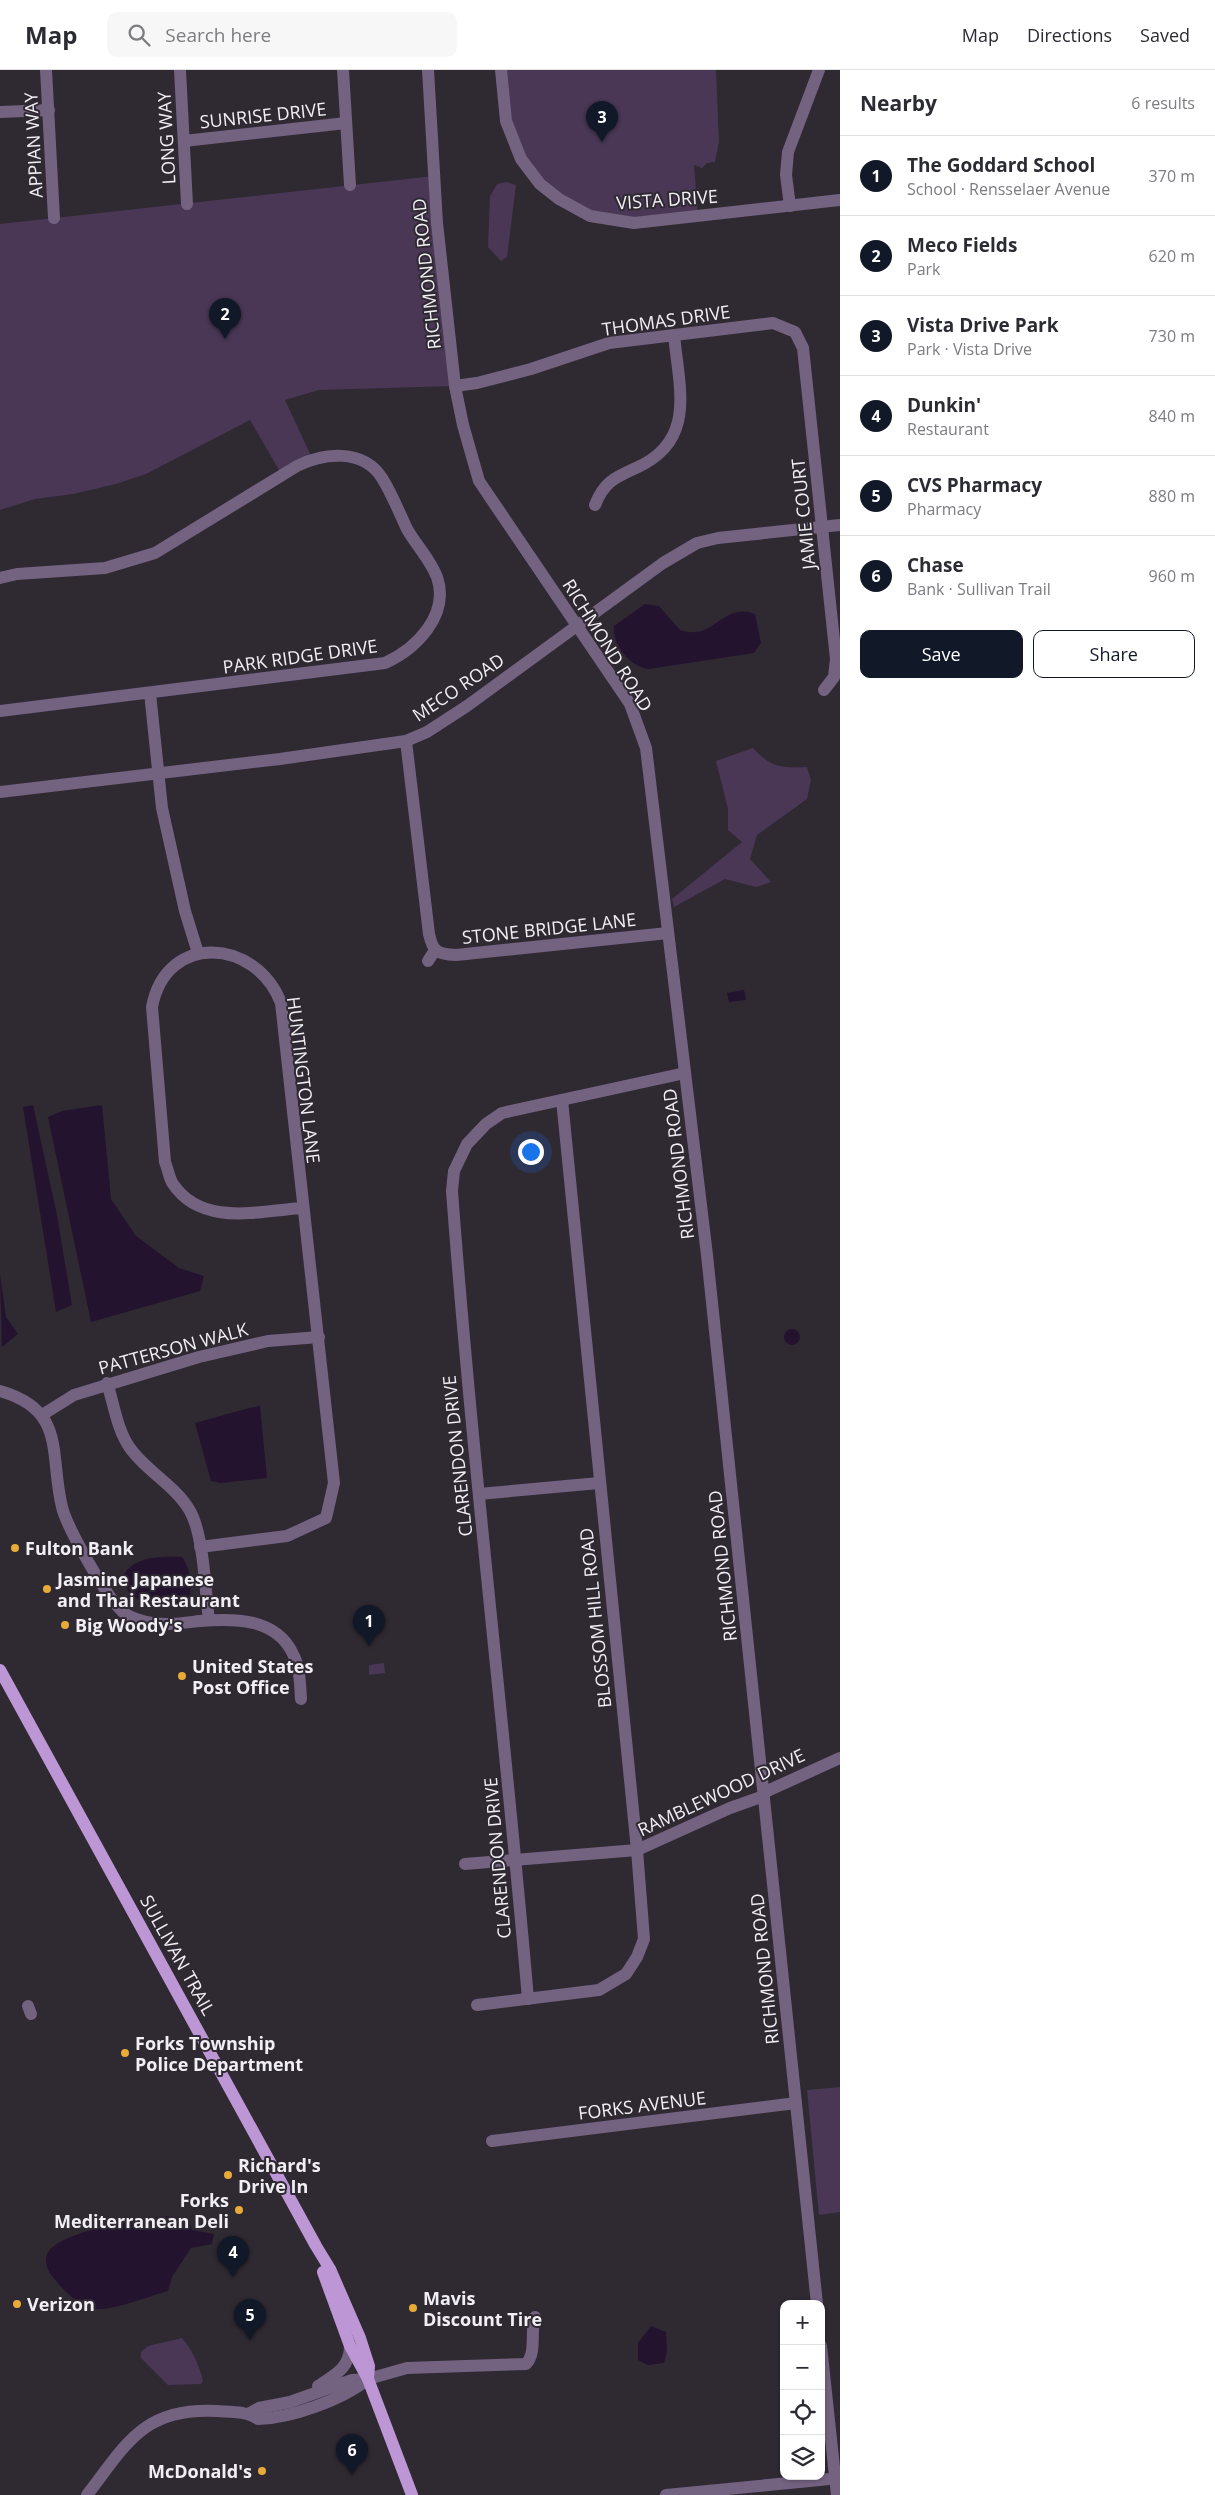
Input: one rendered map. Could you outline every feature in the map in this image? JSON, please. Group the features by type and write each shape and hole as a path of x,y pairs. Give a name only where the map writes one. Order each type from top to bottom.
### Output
{"main road":[{"name":"SULLIVAN TRAIL","path":"0,1670 330,2269 360,2338 369,2366 368,2379"},
{"name":"SULLIVAN TRAIL","path":"316,2246 323,2272 350,2346 368,2379 412,2495"}],"street":[{"name":"APPIAN WAY","path":"46,70 54,218"},
{"name":"LONG WAY","path":"180,70 187,204"},
{"path":"343,70 350,185"},
{"name":"RICHMOND ROAD","path":"428,70 437,223 455,386 463,425 479,481 630,704 642,733 707,1255 817,2300"},
{"name":"VISTA DRIVE","path":"501,70 506,121 521,160 540,184 559,199 583,212 602,219 634,223 840,200"},
{"path":"790,206 786,175 788,152 819,70"},
{"path":"0,112 49,110"},
{"name":"SUNRISE DRIVE","path":"184,141 346,124"},
{"name":"THOMAS DRIVE","path":"455,386 477,383 531,369 609,343 773,323 784,326 794,332"},
{"name":"JAMIE COURT","path":"794,332 803,348 836,659 834,678 824,690"},
{"path":"595,505 601,490 614,478 643,465 664,450 677,428 681,412 674,335"},
{"name":"PARK RIDGE DRIVE","path":"0,578 17,574 105,568 155,553 312,458 332,455 349,456 373,468 381,477 408,530 431,565 437,579 440,598 436,616 427,631 401,656 385,663 0,711"},
{"name":"MECO ROAD","path":"0,792 406,741 427,732 467,706 663,564 697,543 739,535 840,525"},
{"path":"150,693 171,856 198,954"},
{"path":"406,741 429,934 435,950 428,961"},
{"name":"STONE BRIDGE LANE","path":"435,950 439,953 456,955 668,933"},
{"name":"HUNTINGTON LANE","path":"200,1547 286,1536 326,1518 334,1477 280,1003 276,992 265,976 251,964 217,952 188,957 168,973 160,984 152,1007 165,1162 172,1183 185,1198 214,1212 229,1214 302,1208"},
{"name":"CLARENDON DRIVE","path":"528,1999 516,1859 463,1344 452,1191 454,1171 467,1144 486,1124 502,1114 685,1074"},
{"name":"BLOSSOM HILL ROAD","path":"477,2005 599,1990 614,1983 629,1970 637,1957 644,1939 637,1850 562,1100"},
{"name":"PATTERSON WALK","path":"42,1415 74,1394 108,1383 248,1344 319,1337"},
{"path":"108,1383 124,1439 131,1450 181,1499 190,1512 200,1547 209,1620"},
{"path":"0,1391 21,1397 42,1415 54,1441 63,1509 73,1533 110,1596 123,1612 131,1618 159,1625 209,1620 245,1620 277,1634 288,1644 294,1655 301,1699"},
{"path":"478,1494 599,1483"},
{"name":"RAMBLEWOOD DRIVE","path":"465,1864 637,1850 730,1808 764,1796 765,1792 798,1775 840,1758"},
{"name":"FORKS AVENUE","path":"492,2141 796,2103"},
{"path":"87,2495 129,2440 158,2419 185,2411 250,2413 259,2408 290,2402 310,2393 352,2380 368,2379 407,2368 526,2364 531,2357 532,2328 535,2317"},
{"path":"310,2393 343,2369 348,2359 350,2346"},
{"path":"825,2377 838,2478 837,2495"},
{"path":"250,2413 258,2419 282,2416 355,2390 368,2379"},
{"path":"666,2495 838,2478"}],"shaded area":[{"path":"501,70 716,70 719,142 715,162 707,163 702,168 694,165 698,216 616,221 559,199 516,149"},
{"path":"434,176 455,386 319,390 285,400 312,458 282,475 250,420 146,474 116,484 73,494 35,499 0,510 0,224"},
{"path":"506,182 516,185 507,257 501,261 488,247 490,196 497,184"},
{"path":"645,604 659,606 680,630 690,632 703,630 737,612 755,614 761,643 754,653 649,669 642,667 629,660 619,647 614,633 614,626"},
{"path":"753,748 759,755 771,763 784,767 807,767 811,780 807,799 757,835 750,859 771,882 756,887 725,879 674,907 672,899 742,842 728,830 728,809 716,761"},
{"path":"744,990 746,1000 729,1002 727,993"},
{"path":"33,1105 57,1215 72,1305 56,1312 23,1107"},
{"path":"102,1105 111,1199 136,1236 179,1268 204,1276 200,1291 91,1322 48,1117 62,1111"},
{"path":"0,1274 6,1317 18,1334 2,1347"},
{"path":"792,1329 800,1337 792,1345 784,1337"},
{"path":"260,1406 267,1478 220,1483 211,1481 195,1423"},
{"path":"157,1557 182,1557 189,1572 190,1599 180,1607 160,1607 141,1602 128,1591 123,1576 133,1564"},
{"path":"380,1611 381,1624 367,1625 366,1613"},
{"path":"384,1663 385,1673 369,1675 369,1665"},
{"path":"840,2087 840,2212 819,2215 807,2090"},
{"path":"172,2216 189,2222 192,2230 214,2234 212,2244 191,2248 172,2277 168,2291 123,2305 104,2309 91,2308 78,2302 66,2292 50,2273 46,2264 46,2257 49,2251 71,2237 126,2222"},
{"path":"651,2326 666,2332 667,2351 664,2363 648,2365 638,2360 638,2343"},
{"path":"182,2338 198,2364 203,2381 201,2384 168,2385 141,2358 141,2352 148,2346"}],"place":[{"name":"Vista Drive Park","path":"602,142"},
{"name":"Meco Fields","path":"225,339"},
{"name":"Fulton Bank","path":"15,1548"},
{"name":"Jasmine Japanese and Thai Restaurant","path":"47,1589"},
{"name":"Big Woody's","path":"65,1625"},
{"name":"The Goddard School","path":"369,1646"},
{"name":"United States Post Office","path":"182,1676"},
{"name":"Forks Township Police Department","path":"125,2053"},
{"name":"Richard's Drive In","path":"228,2175"},
{"name":"Forks Mediterranean Deli","path":"239,2210"},
{"name":"Dunkin'","path":"233,2277"},
{"name":"Verizon","path":"17,2304"},
{"name":"Mavis Discount Tire","path":"413,2308"},
{"name":"CVS Pharmacy","path":"250,2340"},
{"name":"McDonald's","path":"262,2471"},
{"name":"Chase","path":"352,2475"}]}
